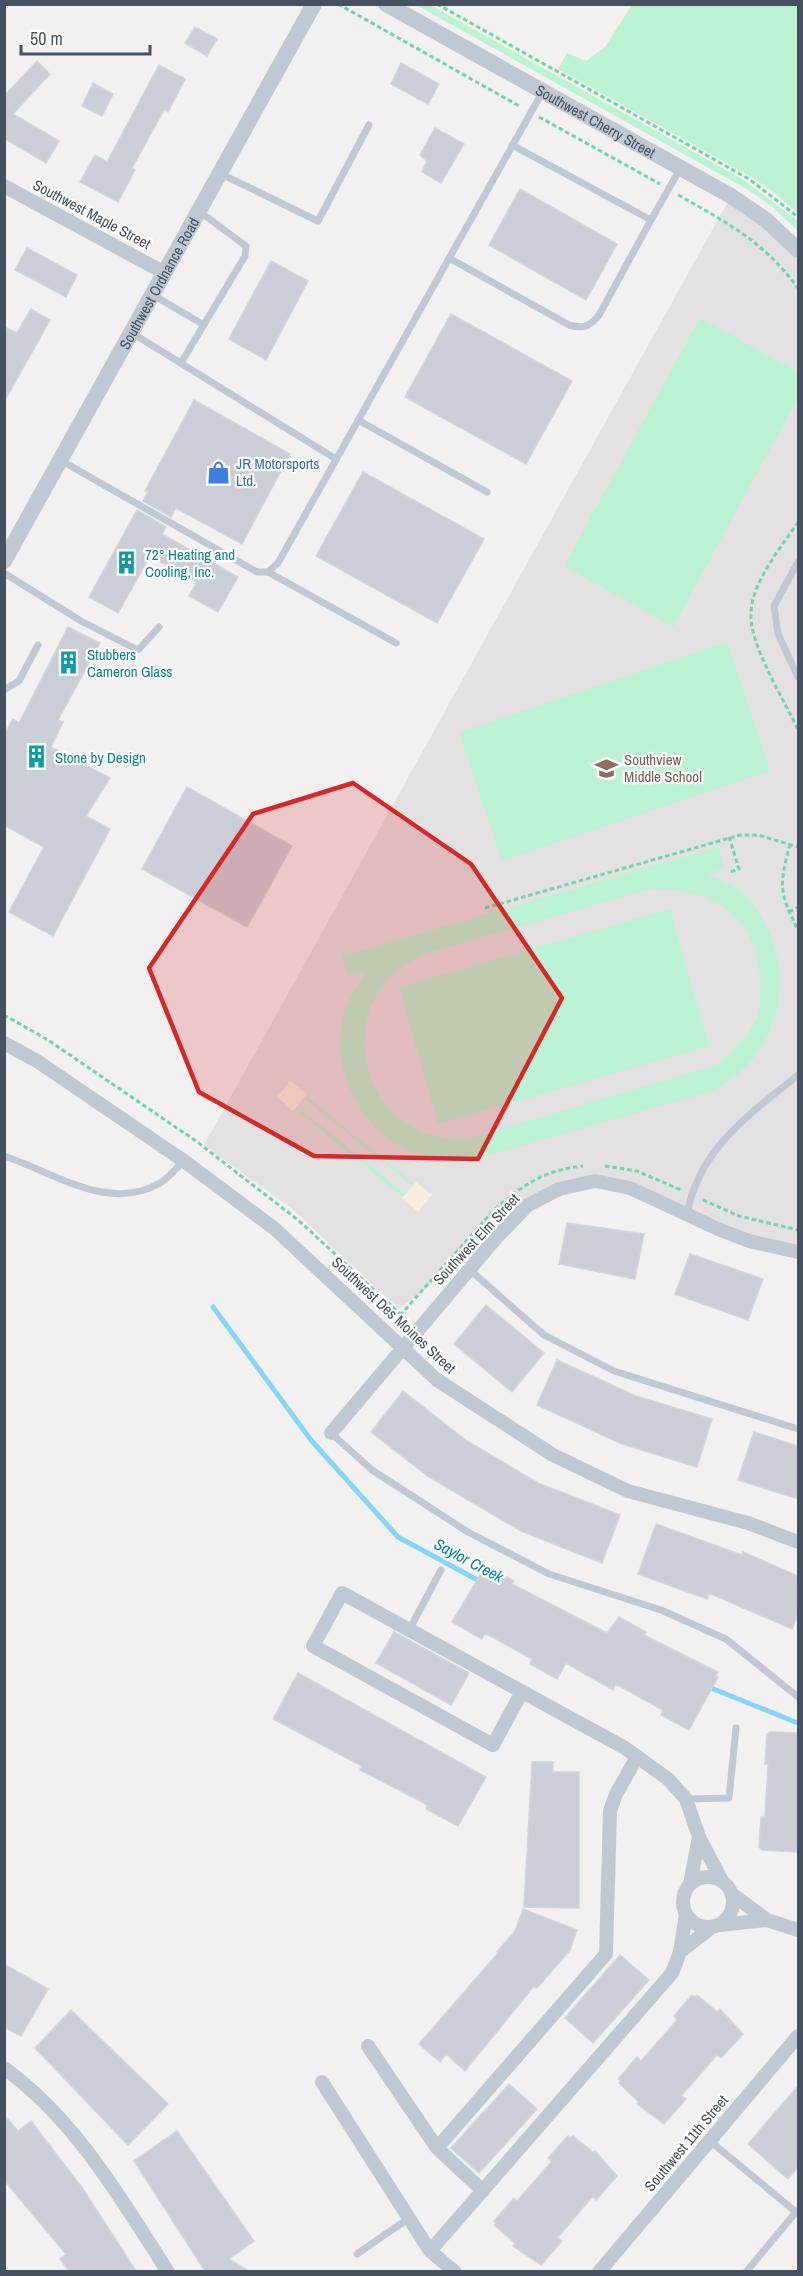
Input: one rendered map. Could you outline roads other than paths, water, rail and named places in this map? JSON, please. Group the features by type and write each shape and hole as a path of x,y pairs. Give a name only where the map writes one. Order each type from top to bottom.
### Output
{"street":[{"name":"Southwest Ordnance Road","path":"4,561 197,210 314,4"},
{"name":"Southwest Cherry Street","path":"386,4 748,207 798,250"},
{"name":"Southwest Maple Street","path":"4,186 163,272"},
{"name":"Southwest Des Moines Street","path":"4,1042 37,1061 184,1161 275,1229 437,1380 553,1455 628,1491 748,1523 798,1542"},
{"name":"Southwest Elm Street","path":"331,1433 469,1269 528,1205 559,1189 595,1181 630,1188 749,1241 798,1252"},
{"path":"522,1692 493,1746 313,1646 342,1593 522,1692 637,1757 668,1779 686,1799 699,1837 722,1881 733,1895 767,1920 798,1930"},
{"path":"437,2148 606,1954 610,1811 616,1794 637,1757"},
{"path":"430,2251 672,1973 680,1952 686,1914 683,1898 690,1884 699,1837"},
{"path":"690,1884 705,1877 722,1881"},
{"path":"680,1952 732,1912 733,1895"},
{"path":"686,1914 697,1925 716,1926 767,1920"},
{"name":"Southwest 11th Street","path":"599,2271 798,2036"},
{"path":"368,2046 437,2148 483,2191"},
{"path":"4,2068 32,2088 96,2161 168,2271"},
{"path":"322,2082 430,2251 455,2271"}],"lane":[{"path":"268,572 278,563 543,91"},
{"path":"218,173 312,221 318,221 369,124"},
{"path":"513,145 651,220"},
{"path":"449,258 569,325 582,329 591,325 598,315 681,168"},
{"path":"181,363 245,256 246,246 197,210"},
{"path":"151,294 204,325"},
{"path":"130,332 336,459"},
{"path":"358,420 487,492"},
{"path":"60,460 257,572 268,572 396,643"},
{"path":"798,561 774,606 778,634 798,677"},
{"path":"4,573 81,621 138,650 159,627"},
{"path":"4,690 18,681 38,645"},
{"path":"687,1215 691,1195 701,1171 729,1132 798,1075"},
{"path":"4,1156 87,1188 121,1195 160,1183 184,1161"},
{"path":"469,1269 544,1335 614,1371 798,1429"},
{"path":"331,1433 372,1470 468,1532 549,1574 661,1610 726,1639 798,1697"},
{"path":"409,1630 441,1570"},
{"path":"686,1799 729,1798 736,1728"},
{"path":"710,2141 797,2211 746,2271"},
{"path":"357,2254 410,2218"}],"waterway":[{"name":"Saylor Creek","path":"213,1307 311,1440 398,1537 483,1583"},
{"name":"Saylor Creek","path":"706,1686 798,1723"}],"place":[{"name":"JR Motorsports Ltd.","path":"218,472"},
{"name":"72° Heating and Cooling, Inc.","path":"127,563"},
{"name":"Stubbers Cameron Glass","path":"69,663"},
{"name":"Stone by Design","path":"37,757"},
{"name":"Southview Middle School","path":"606,768"}]}
